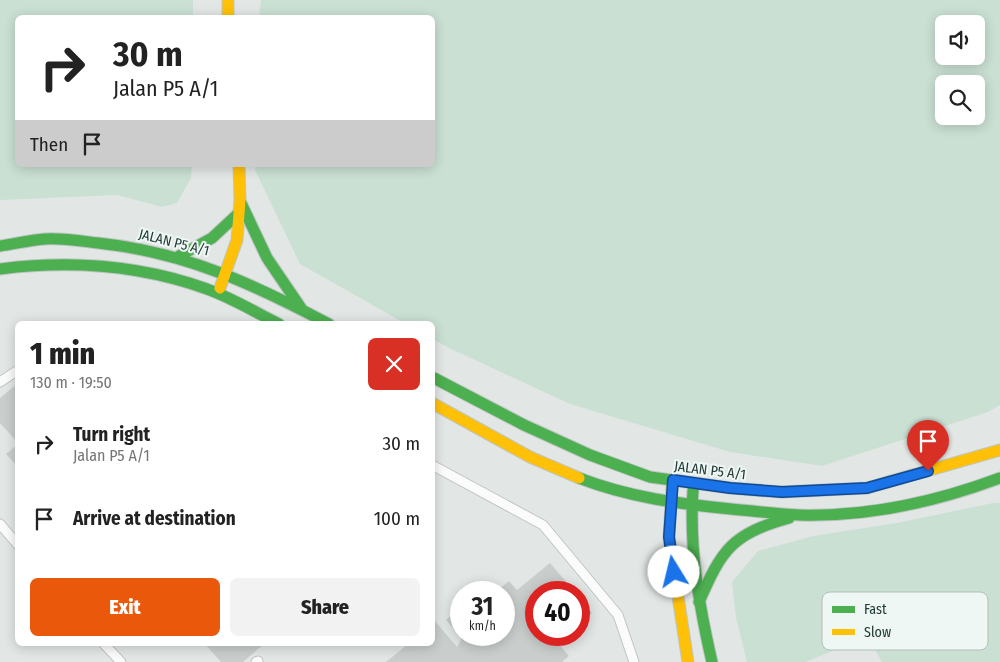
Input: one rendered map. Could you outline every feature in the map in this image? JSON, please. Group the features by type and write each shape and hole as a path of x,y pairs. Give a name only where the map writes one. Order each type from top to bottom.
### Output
{"street":[{"path":"228,0 228,15"},
{"path":"218,294 238,240 240,207 239,167"},
{"path":"179,256 194,251 220,235 240,207"},
{"path":"240,207 267,258 303,310"},
{"name":"JALAN P5 A/1","path":"0,246 46,239 115,244 179,256 226,273 323,321"},
{"path":"0,269 30,264 125,268 168,277 218,294 273,321"},
{"name":"JALAN P5 A/1","path":"435,379 590,455 650,477 694,484 782,492 867,488 1000,450"},
{"path":"435,405 544,463 580,479 637,497 692,506 800,515 849,513 922,503 1000,478"},
{"path":"673,480 669,537 688,662"},
{"path":"694,484 690,537 698,604 712,662"},
{"path":"698,604 724,551 745,532 800,515"}],"lane":[{"path":"0,382 15,372"},
{"path":"435,467 543,525 618,615 634,662"},
{"path":"0,524 15,542"},
{"path":"106,646 121,662"}],"green space":[{"path":"0,0 193,0 193,15 15,15 15,167 192,167 191,178 177,203 162,207 117,195 0,200"},
{"path":"261,0 1000,0 1000,405 988,412 822,466 730,452 570,404 435,340 435,321 401,321 300,264 255,167 435,167 435,15 259,15"},
{"path":"1000,503 1000,662 882,662 875,650 988,650 988,592 822,592 822,650 834,650 806,662 747,662 736,618 732,582 758,551 813,536 897,523"}],"building":[{"path":"15,386 15,440 0,423 0,398"},
{"path":"15,446 15,464 6,454"},
{"path":"550,563 566,581 528,581"},
{"path":"525,583 525,646 560,646 569,656 562,662 386,662 406,646 435,646 435,621 450,639 450,646 515,646 515,588 517,590"},
{"path":"450,617 450,624 446,620"},
{"path":"207,646 262,646 243,662 221,662"}],"traffic: fast":[{"path":"241,203 267,258 301,308"},
{"path":"179,256 212,238 240,212"},
{"path":"0,246 58,239 130,247 189,262 218,272 273,296 323,321"},
{"path":"0,269 26,266 79,265 156,274 207,289 273,321"},
{"path":"435,379 524,425 590,455 650,477 730,488 782,492 867,488 888,482"},
{"path":"579,478 635,495 673,502 799,515 851,513 901,506 976,487 1000,478"},
{"path":"693,490 692,534 696,577 712,662"},
{"path":"699,602 715,569 731,546 754,530 789,518"}],"traffic: slow":[{"path":"228,0 228,15"},
{"path":"220,288 237,240 240,200 239,167"},
{"path":"435,405 530,457 579,478"},
{"path":"888,482 1000,450"},
{"path":"672,487 669,537 688,662"}],"route":[{"path":"674,572 669,537 673,480 730,488 782,492 867,488 928,471"}]}
